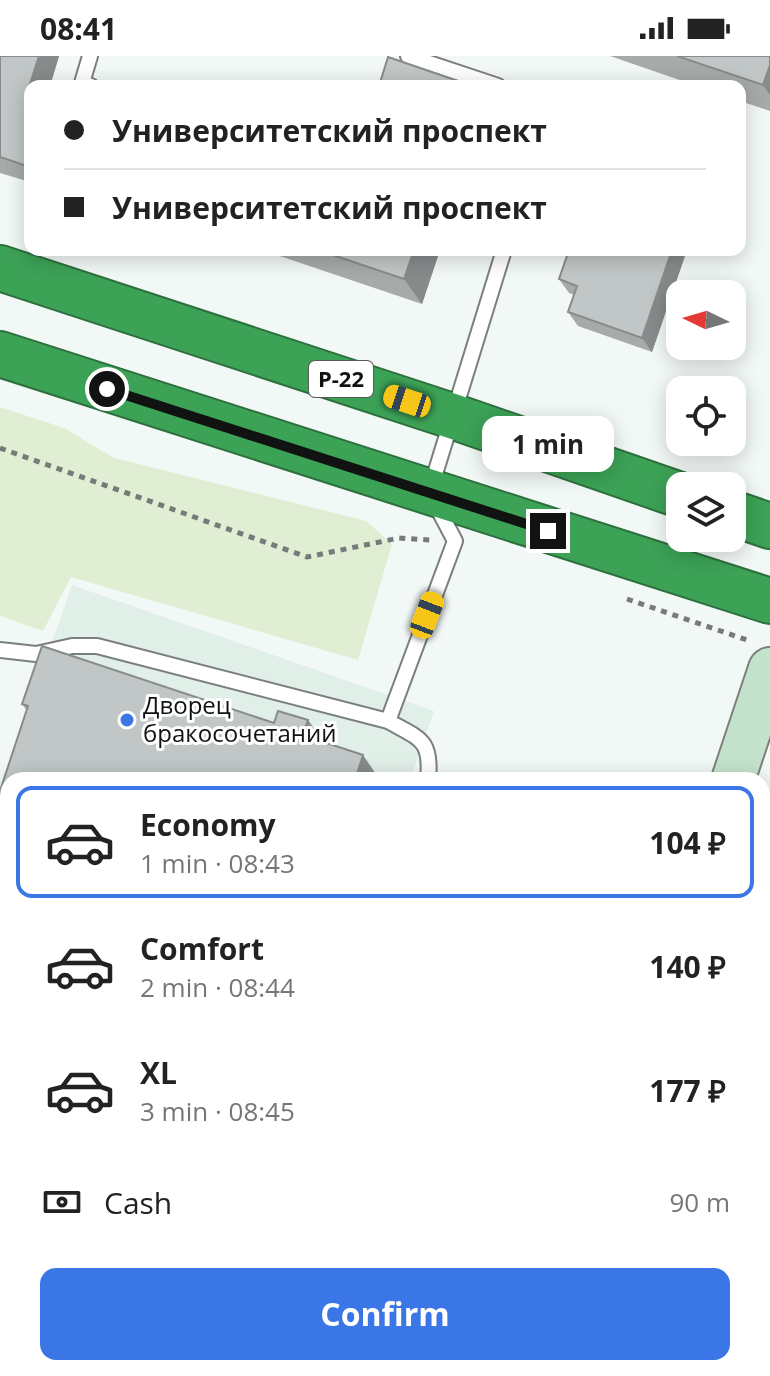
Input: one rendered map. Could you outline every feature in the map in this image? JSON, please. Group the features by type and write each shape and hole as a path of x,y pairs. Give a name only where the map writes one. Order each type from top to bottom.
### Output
{"highway":[{"name":"Р-22","path":"0,268 452,416 666,490"},
{"path":"0,354 770,601"},
{"path":"746,518 770,526"}],"main road":[{"path":"735,772 765,657"}],"lane":[{"path":"83,80 90,56"},
{"path":"408,56 480,80"},
{"path":"388,721 455,541 429,492 502,256"},
{"path":"0,650 36,654 72,646 97,646 388,721 419,739 429,752 428,772"}],"path":[{"path":"0,448 307,557 399,538 455,541"},
{"path":"620,597 765,657"}],"shaded area":[{"path":"72,585 434,711 413,772 7,772"}],"green space":[{"path":"0,407 64,428 114,458 366,521 392,544 358,660 71,577 43,631 0,616"}],"building":[{"path":"0,56 39,56 31,80 24,80 24,165 0,157"},
{"path":"677,56 770,56 770,65 763,85"},
{"path":"388,57 455,80 381,80"},
{"path":"336,256 412,256 404,279"},
{"path":"567,256 670,256 642,338 568,312 577,286 559,279"},
{"name":"Дворец бракосочетаний","path":"42,646 274,723 278,711 308,720 302,735 363,755 358,772 6,772 28,706 22,704"}],"place":[{"name":"Дворец бракосочетаний","path":"127,720"}],"route":[{"path":"107,389 548,531"}]}
